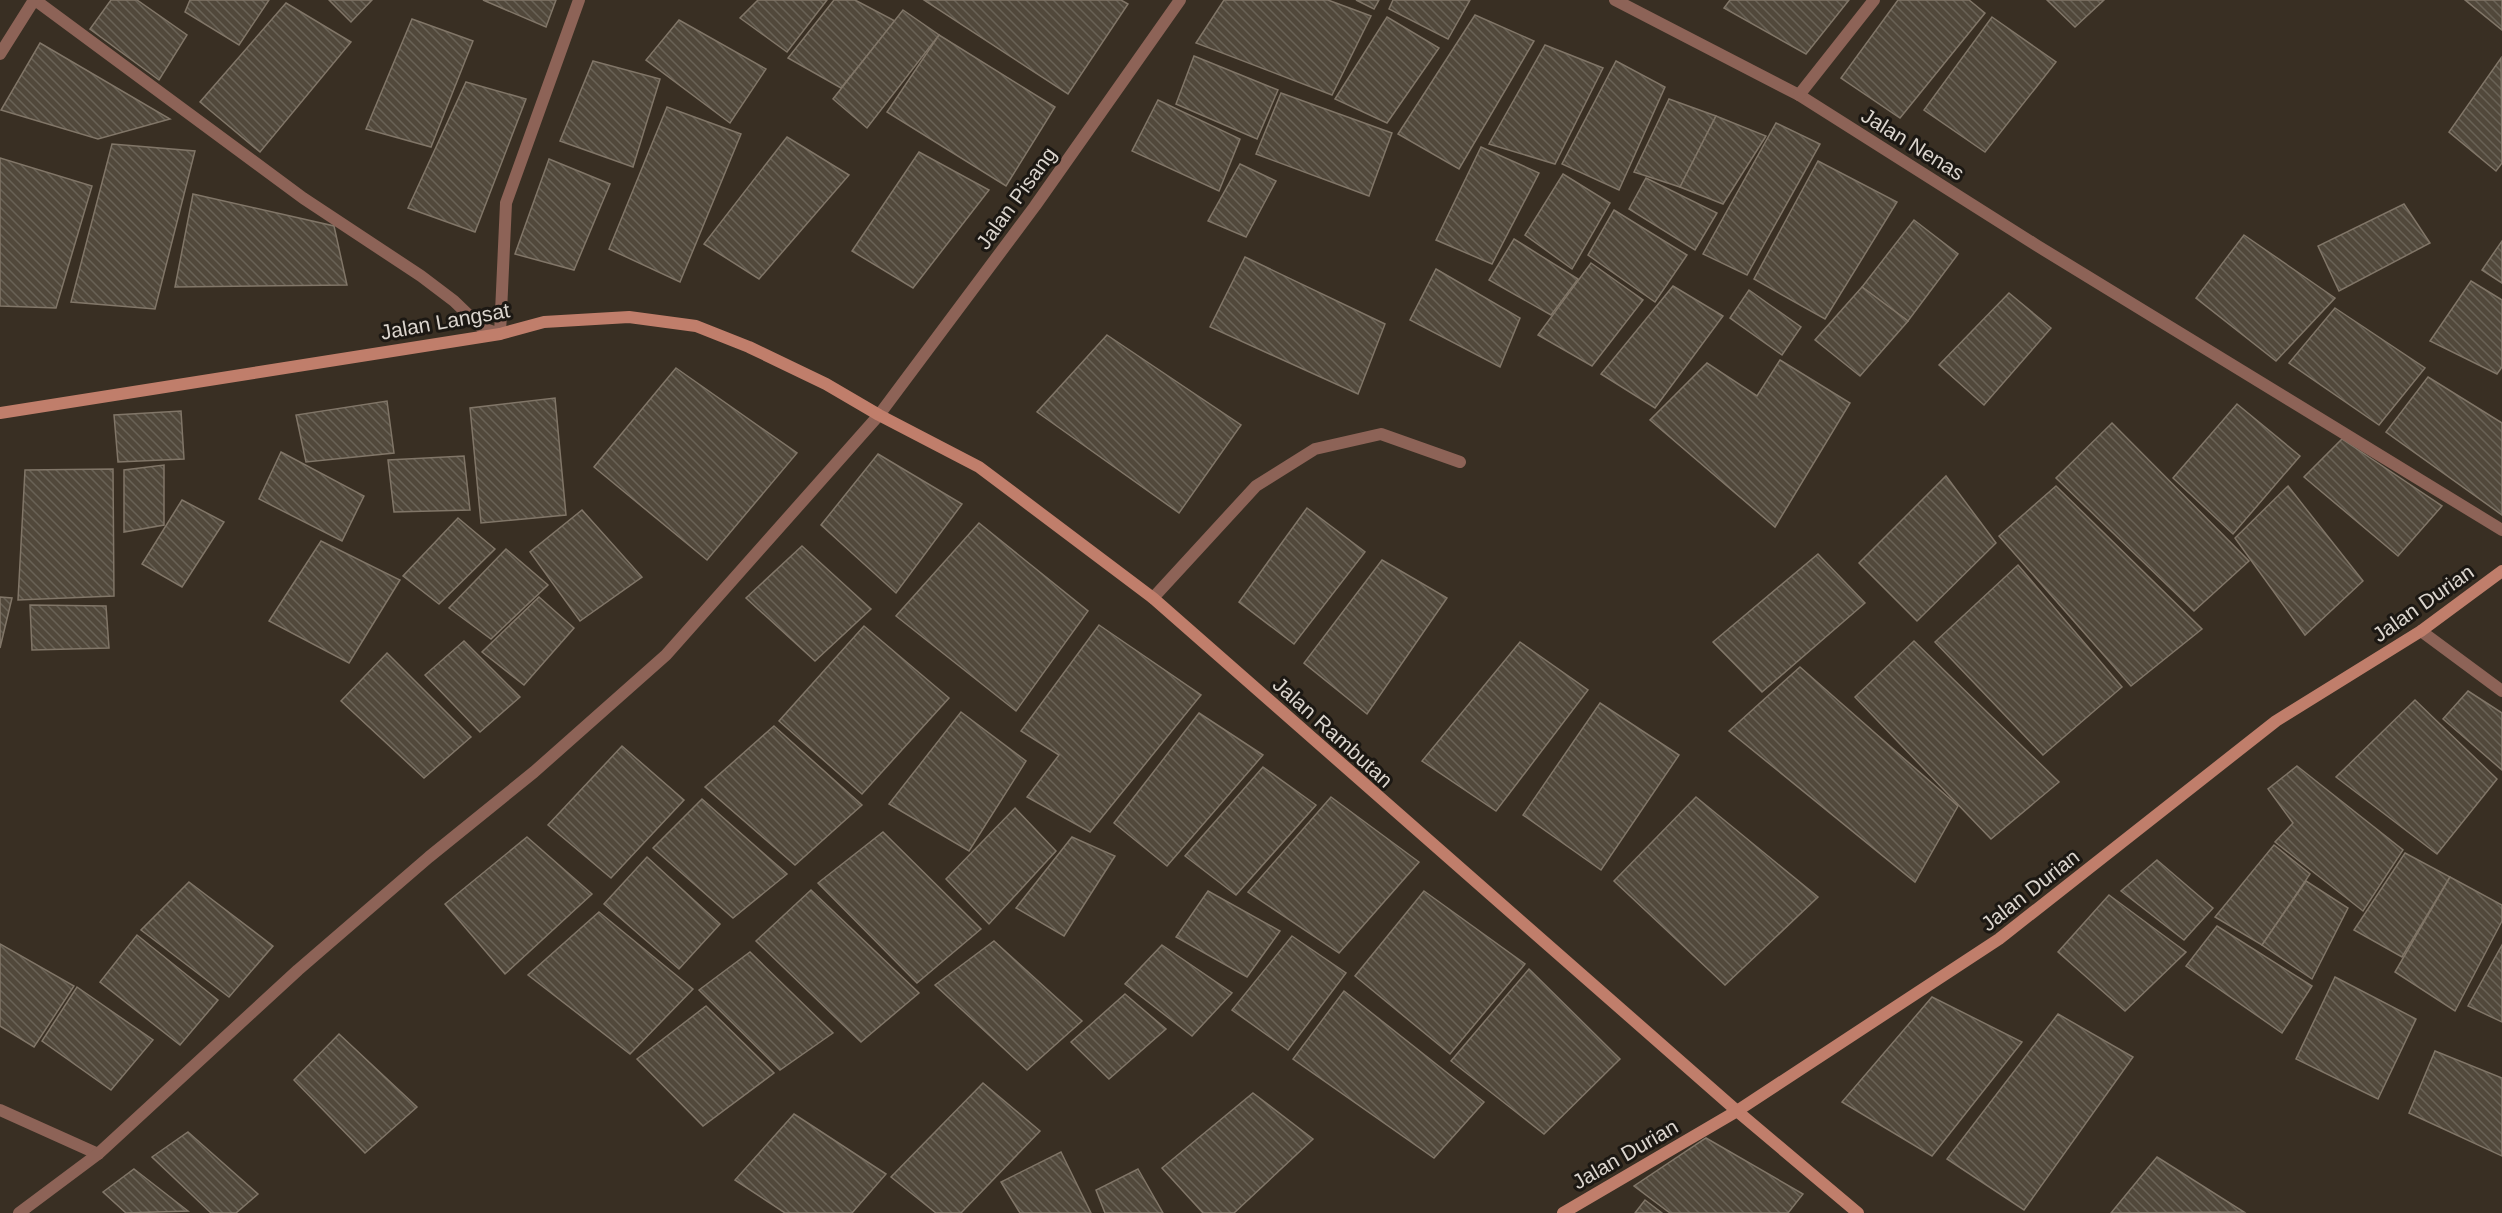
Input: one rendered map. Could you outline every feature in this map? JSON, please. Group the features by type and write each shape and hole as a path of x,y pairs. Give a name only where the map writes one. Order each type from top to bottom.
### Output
{"street":[{"path":"0,54 35,0 303,198 421,276 454,301 482,328 500,334 506,203 579,0"},
{"name":"Jalan Pisang","path":"19,1213 98,1154 298,970 429,857 534,772 666,655 879,415 1035,206 1180,0"},
{"name":"Jalan Nenas","path":"1615,0 1799,95 2036,245 2502,530"},
{"path":"1799,95 1875,0"},
{"name":"Jalan Langsat","path":"0,413 500,334 544,322 629,317 696,326 749,346 826,384 879,415"},
{"name":"Jalan Rambutan","path":"879,415 979,467 1153,598 1737,1111 1858,1213"},
{"path":"1153,598 1256,486 1315,449 1381,434 1460,462"},
{"name":"Jalan Durian","path":"1563,1213 1737,1111 1999,939 2276,722 2421,631 2502,572"},
{"path":"2421,631 2502,691"},
{"path":"0,1110 98,1154"}],"building":[{"path":"111,0 137,0 187,35 159,80 90,29"},
{"path":"190,0 269,0 239,45 185,12"},
{"path":"329,0 372,0 351,22"},
{"path":"483,0 556,0 546,27"},
{"path":"758,0 827,0 787,52 740,18"},
{"path":"834,0 855,0 895,21 841,88 788,58"},
{"path":"924,0 1121,0 1128,4 1068,94"},
{"path":"1224,0 1328,0 1371,16 1332,95 1196,43"},
{"path":"1356,0 1379,0 1374,9"},
{"path":"1393,0 1470,0 1448,39 1389,9"},
{"path":"1730,0 1849,0 1806,54 1724,8"},
{"path":"1898,0 1969,0 1985,13 1900,118 1841,78"},
{"path":"2047,0 2104,0 2075,27"},
{"path":"2465,0 2502,0 2502,30"},
{"path":"286,3 351,42 260,152 200,102"},
{"path":"903,10 939,35 867,128 833,99"},
{"path":"1475,15 1534,41 1459,169 1398,134"},
{"path":"1387,17 1439,48 1387,123 1335,99"},
{"path":"1992,17 2056,62 1985,152 1924,110"},
{"path":"412,19 473,41 431,147 366,129"},
{"path":"679,20 766,69 730,123 646,60"},
{"path":"939,35 1055,107 1006,186 887,112"},
{"path":"40,43 170,119 98,139 1,110"},
{"path":"1545,45 1603,68 1555,164 1489,144"},
{"path":"1194,56 1278,90 1257,139 1176,104"},
{"path":"2501,58 2502,163 2496,171 2449,132"},
{"path":"593,61 660,79 633,167 560,141"},
{"path":"1616,61 1665,87 1619,190 1562,164"},
{"path":"466,82 526,99 475,232 408,208"},
{"path":"1281,93 1392,133 1369,196 1256,154"},
{"path":"1669,99 1716,116 1680,187 1634,172"},
{"path":"1158,100 1240,139 1219,191 1132,151"},
{"path":"667,107 741,134 680,282 609,249"},
{"path":"1716,116 1766,136 1723,204 1680,187"},
{"path":"1776,123 1820,144 1747,275 1703,254"},
{"path":"787,137 849,175 759,279 704,244"},
{"path":"112,144 195,151 155,309 71,302"},
{"path":"1481,147 1539,173 1492,264 1436,240"},
{"path":"919,152 989,190 913,288 852,251"},
{"path":"0,158 92,186 56,308 0,306"},
{"path":"549,159 610,184 574,270 515,254"},
{"path":"1818,161 1897,202 1825,319 1754,279"},
{"path":"1240,164 1276,181 1246,237 1208,221"},
{"path":"1563,174 1610,203 1572,269 1525,235"},
{"path":"1646,178 1717,213 1695,250 1629,209"},
{"path":"193,194 334,226 347,285 175,287"},
{"path":"2404,204 2430,243 2339,291 2318,246"},
{"path":"1614,210 1687,255 1655,302 1588,255"},
{"path":"1914,220 1958,254 1908,321 1862,287"},
{"path":"2244,235 2335,298 2276,361 2196,298"},
{"path":"1514,239 1578,279 1551,315 1489,280"},
{"path":"2502,241 2502,283 2482,270"},
{"path":"1245,257 1385,324 1358,394 1210,327"},
{"path":"1591,263 1643,300 1592,366 1538,335"},
{"path":"1436,269 1520,318 1500,367 1410,320"},
{"path":"2471,281 2502,300 2502,367 2497,374 2430,341"},
{"path":"1673,286 1723,316 1655,408 1601,374"},
{"path":"1862,287 1908,321 1860,376 1815,340"},
{"path":"1749,290 1801,327 1782,355 1730,318"},
{"path":"2009,293 2051,328 1984,405 1939,365"},
{"path":"2335,308 2425,368 2379,425 2289,363"},
{"path":"1107,335 1241,425 1179,513 1037,412"},
{"path":"1780,360 1850,403 1775,527 1650,420 1707,363 1757,396"},
{"path":"676,368 797,453 707,560 594,467"},
{"path":"2428,377 2502,423 2502,515 2386,432"},
{"path":"555,398 566,515 481,523 470,408"},
{"path":"387,401 394,453 306,462 296,415"},
{"path":"2237,404 2300,456 2233,534 2173,478"},
{"path":"181,411 184,459 118,462 114,415"},
{"path":"2112,423 2249,561 2194,611 2056,478"},
{"path":"2342,439 2442,506 2398,556 2304,477"},
{"path":"281,452 364,496 342,541 259,499"},
{"path":"878,454 962,504 896,593 821,525"},
{"path":"464,456 470,510 394,512 388,460"},
{"path":"164,465 164,525 124,532 124,470"},
{"path":"113,469 114,596 18,600 25,470"},
{"path":"1946,476 1996,543 1917,621 1859,563"},
{"path":"2056,486 2202,629 2131,686 1999,536"},
{"path":"2288,486 2363,581 2305,635 2235,538"},
{"path":"182,500 224,522 182,587 142,564"},
{"path":"1307,508 1365,552 1294,644 1239,602"},
{"path":"582,510 642,577 580,621 530,552"},
{"path":"458,518 495,549 439,604 403,576"},
{"path":"979,523 1088,611 1016,711 896,616"},
{"path":"321,541 400,580 349,663 269,621"},
{"path":"802,546 871,609 815,661 746,598"},
{"path":"506,549 548,585 491,639 449,608"},
{"path":"1818,554 1865,603 1762,692 1713,642"},
{"path":"1382,560 1447,598 1367,714 1304,663"},
{"path":"2018,565 2122,687 2043,755 1935,642"},
{"path":"0,597 12,598 0,648"},
{"path":"539,597 574,628 524,685 482,652"},
{"path":"30,605 106,606 109,648 32,650"},
{"path":"1099,625 1201,695 1090,832 1027,797 1059,755 1021,731"},
{"path":"864,626 949,698 862,794 779,721"},
{"path":"464,641 520,697 480,732 425,675"},
{"path":"1914,641 2059,782 1991,839 1855,697"},
{"path":"1520,642 1588,690 1496,811 1422,761"},
{"path":"387,653 471,737 424,778 341,701"},
{"path":"1800,667 1958,806 1915,882 1729,731"},
{"path":"2468,691 2502,713 2502,770 2443,719"},
{"path":"2415,700 2497,779 2437,854 2336,777"},
{"path":"1600,703 1679,755 1601,870 1523,815"},
{"path":"961,712 1026,761 969,851 889,804"},
{"path":"1199,713 1263,755 1167,866 1114,823"},
{"path":"774,726 862,805 795,865 705,787"},
{"path":"622,746 684,800 611,878 548,825"},
{"path":"2297,766 2403,850 2363,911 2275,842 2293,823 2268,789"},
{"path":"1263,767 1316,805 1236,895 1185,856"},
{"path":"1331,797 1419,862 1339,953 1248,892"},
{"path":"1696,797 1818,897 1725,985 1614,881"},
{"path":"702,799 787,874 733,918 653,848"},
{"path":"1015,808 1056,851 989,924 946,879"},
{"path":"883,832 981,929 917,983 818,883"},
{"path":"527,837 592,894 505,974 445,904"},
{"path":"1072,837 1115,856 1064,936 1016,908"},
{"path":"2274,845 2310,874 2262,945 2215,917"},
{"path":"2405,853 2450,877 2402,957 2354,930"},
{"path":"647,857 720,924 679,969 604,904"},
{"path":"2157,860 2213,908 2184,940 2121,891"},
{"path":"2450,877 2502,905 2502,921 2455,1011 2395,972"},
{"path":"2306,881 2348,908 2312,979 2262,945"},
{"path":"189,882 273,946 229,997 141,930"},
{"path":"811,890 919,993 861,1042 756,941"},
{"path":"1208,891 1280,931 1247,977 1176,937"},
{"path":"1424,891 1525,964 1450,1054 1355,976"},
{"path":"2109,895 2186,952 2125,1011 2058,952"},
{"path":"599,912 693,989 630,1054 528,975"},
{"path":"2217,926 2312,986 2282,1033 2186,966"},
{"path":"137,935 218,1000 180,1045 100,982"},
{"path":"1292,936 1346,973 1288,1050 1232,1010"},
{"path":"994,941 1082,1021 1027,1070 935,985"},
{"path":"0,944 74,986 34,1047 0,1026"},
{"path":"1162,945 1232,993 1192,1036 1125,984"},
{"path":"2502,945 2502,1022 2468,1006"},
{"path":"750,952 833,1033 780,1070 699,990"},
{"path":"1529,969 1620,1059 1544,1134 1451,1061"},
{"path":"2335,977 2416,1019 2378,1099 2296,1059"},
{"path":"77,987 153,1040 111,1090 42,1041"},
{"path":"1344,991 1484,1102 1434,1158 1293,1059"},
{"path":"1125,994 1166,1029 1109,1079 1071,1042"},
{"path":"1932,997 2022,1042 1932,1156 1842,1102"},
{"path":"706,1006 774,1073 703,1126 637,1059"},
{"path":"2058,1014 2133,1057 2024,1210 1947,1159"},
{"path":"339,1034 417,1107 365,1153 294,1080"},
{"path":"2435,1051 2502,1078 2502,1156 2409,1113"},
{"path":"983,1083 1040,1131 961,1213 936,1213 891,1177"},
{"path":"1253,1093 1313,1139 1234,1213 1203,1213 1162,1168"},
{"path":"794,1114 886,1174 852,1213 785,1213 735,1180"},
{"path":"188,1132 258,1194 236,1213 211,1213 152,1157"},
{"path":"1706,1138 1803,1194 1788,1213 1670,1213 1634,1186"},
{"path":"1061,1152 1091,1213 1020,1213 1001,1182"},
{"path":"2157,1157 2244,1212 2111,1213"},
{"path":"134,1169 188,1211 126,1213 103,1192"},
{"path":"1138,1169 1163,1213 1105,1213 1096,1190"},
{"path":"1645,1200 1662,1213 1635,1213"}]}
